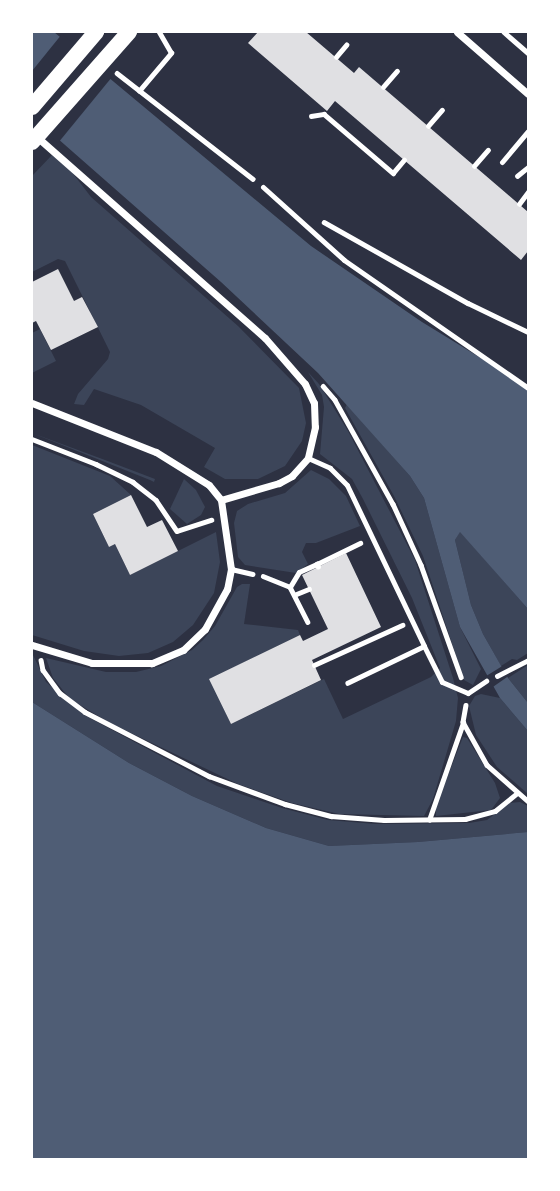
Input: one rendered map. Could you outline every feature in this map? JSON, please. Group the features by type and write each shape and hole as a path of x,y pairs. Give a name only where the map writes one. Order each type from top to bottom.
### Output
{"main road":[{"path":"32,107 96,32"},
{"path":"32,142 129,32"}],"street":[{"path":"457,32 528,94"},
{"path":"32,131 265,338 305,384 314,403 315,427 308,458 292,476 279,483 220,500"},
{"path":"32,403 156,452 209,485 220,500 231,569 227,589 205,629 183,650 152,663 92,663 35,646"}],"lane":[{"path":"502,162 528,131"},
{"path":"263,187 344,260 528,387"},
{"path":"308,458 330,468 347,485 442,682 468,693 486,681"},
{"path":"231,569 252,574"},
{"path":"347,683 424,646"}],"path":[{"path":"139,91 172,53 159,32"},
{"path":"505,32 528,53"},
{"path":"335,57 346,45"},
{"path":"383,87 397,71"},
{"path":"149,100 263,187"},
{"path":"428,126 442,110"},
{"path":"311,116 324,114 393,173 404,160"},
{"path":"474,166 488,150"},
{"path":"517,176 528,167"},
{"path":"519,204 528,192"},
{"path":"321,220 468,303 528,332"},
{"path":"319,381 335,400 393,504 421,565 450,655 468,693 463,722 429,820"},
{"path":"32,439 133,482 156,500 177,531 223,516"},
{"path":"290,587 299,572 372,538"},
{"path":"252,574 290,587 308,622"},
{"path":"295,596 309,589"},
{"path":"314,665 363,639 411,621"},
{"path":"35,646 43,670 60,693 85,712 209,776 285,804 331,816 465,819 495,811 516,794"},
{"path":"505,671 528,660"},
{"path":"463,722 487,765 516,794 528,801"}],"shaded area":[{"path":"32,32 54,32 311,246 422,322 528,387 528,609 460,532 455,540 471,605 483,634 508,678 528,703 528,731 500,698 460,627 424,498 410,476 318,373 221,282 32,116"},
{"path":"52,155 71,171 91,197 238,326 299,388 306,423 302,441 285,466 258,479 225,479 204,467 215,448 141,405 94,389 84,405 74,404 78,394 108,359 110,352 65,261 58,259 32,272 32,176"},
{"path":"40,329 56,361 32,373 32,333"},
{"path":"308,372 319,384 348,431 415,560 453,678 458,698 456,721 433,799 424,816 339,814 292,803 238,784 110,723 70,699 53,678 46,658 106,672 136,672 161,666 192,650 203,640 215,626 237,587 250,584 244,624 298,630 300,635 210,679 231,724 324,679 343,719 431,677 440,668 412,598 352,479 320,454 324,407 322,395"},
{"path":"347,404 410,476 424,498 460,627 481,669 473,685 464,680 423,556 394,496 345,408"},
{"path":"32,433 155,479 154,482 150,480"},
{"path":"32,445 110,476 131,495 93,514 109,547 115,544 130,575 216,532 220,562 214,593 193,625 173,642 148,653 119,656 84,651 32,635"},
{"path":"311,470 329,479 346,496 360,526 316,543 306,543 302,552 308,564 296,573 245,565 238,557 234,523 237,511 248,504 285,493"},
{"path":"184,479 196,490 205,507 201,515 187,524 170,509"},
{"path":"460,531 528,609 528,653 501,666 471,605 455,540"},
{"path":"32,653 46,682 84,715 217,786 328,820 376,824 469,823 487,820 509,803 520,802 528,806 528,832 418,842 329,846 266,828 192,796 129,763 32,702"},
{"path":"528,665 528,703 508,678"},
{"path":"481,694 500,698 528,731 528,794 497,767 476,735 469,706 475,696"},
{"path":"32,702 129,763 192,796 266,828 329,846 418,842 528,832 528,1159 32,1159"},
{"path":"463,737 467,738 495,783 500,798 491,810 436,816 436,806"}],"pier":[{"path":"62,34 112,77 58,143 32,121 32,71"},
{"path":"504,665 510,675 490,689 483,678"}],"building":[{"path":"258,32 306,32 354,73 359,67 528,212 528,251 521,260 335,101 327,111 248,43"},
{"path":"58,269 74,301 82,297 98,327 51,350 36,321 32,323 32,282"},
{"path":"131,495 147,527 162,520 178,551 130,575 115,544 109,547 93,514"},
{"path":"346,553 381,627 312,660 321,680 231,724 209,679 300,635 303,641 328,629 302,575"}]}
